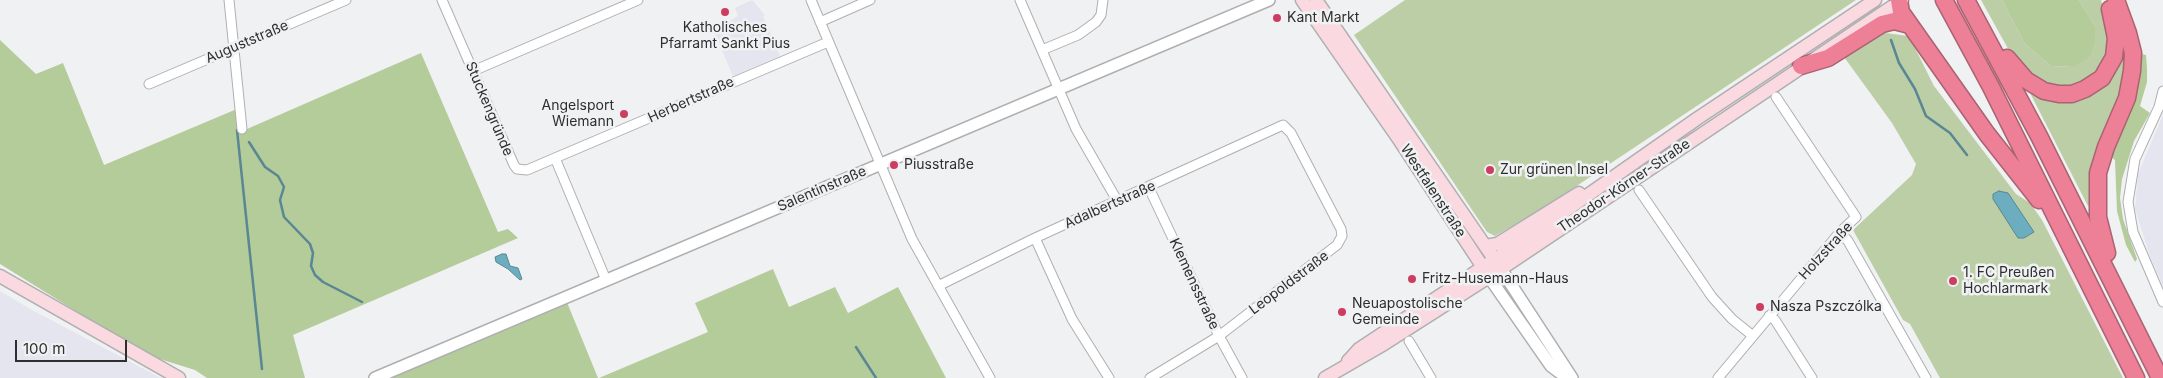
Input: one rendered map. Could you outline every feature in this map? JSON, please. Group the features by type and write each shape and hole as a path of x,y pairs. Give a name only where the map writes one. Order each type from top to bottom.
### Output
{"highway":[{"path":"1944,0 1991,87 2136,378"},
{"path":"1970,6 2026,80 2044,90 2059,94 2072,94 2085,89 2102,78 2114,57 2115,26 2106,0"},
{"path":"2116,0 2133,53 2132,71 2127,98 2106,147 2098,173 2097,200 2101,234 2122,298"},
{"path":"1900,1 1901,12 1988,134 2039,200 2076,272 2085,278"},
{"path":"1970,6 2040,136 2160,378"},
{"path":"1801,66 1828,58 1882,24 1894,21 1910,25"}],"main road":[{"name":"Westfalenstraße","path":"1302,0 1398,138 1486,273"},
{"name":"Westfalenstraße","path":"1316,0 1498,265"},
{"name":"Theodor-Körner-Straße","path":"1498,265 1619,173 1875,0"},
{"name":"Theodor-Körner-Straße","path":"1325,378 1384,344 1498,265 1900,1"},
{"name":"Theodor-Körner-Straße","path":"1486,246 1497,244 1561,203 1619,173"},
{"path":"0,276 180,378"}],"street":[{"path":"228,0 242,129"},
{"name":"Auguststraße","path":"149,84 346,0"},
{"name":"Stuckengründe","path":"442,0 517,169 527,170 555,158"},
{"path":"473,71 638,0"},
{"path":"810,0 912,239 990,378"},
{"path":"820,22 870,0"},
{"path":"1020,0 1076,129 1118,202"},
{"path":"1042,50 1078,35 1096,22 1101,15 1103,0"},
{"name":"Salentinstraße","path":"375,378 1269,0"},
{"name":"Herbertstraße","path":"555,158 828,42"},
{"path":"2163,91 2159,107 2135,159 2128,202 2133,232 2163,302"},
{"name":"Holzstraße","path":"1718,378 1840,232 1856,217 1776,97"},
{"name":"Adalbertstraße","path":"938,286 1035,238 1149,188 1284,125"},
{"name":"Leopoldstraße","path":"1150,378 1218,336 1330,252 1342,236 1333,212 1291,133 1284,125"},
{"path":"555,158 606,280"},
{"name":"Klemensstraße","path":"1149,188 1218,336 1242,378"},
{"path":"1639,190 1712,297 1732,319 1753,336"},
{"path":"1840,232 1848,241 1926,378"},
{"path":"1035,238 1072,319 1109,378"},
{"name":"Westfalenstraße","path":"1498,265 1572,378"},
{"name":"Westfalenstraße","path":"1486,273 1551,366 1567,378"},
{"path":"1769,316 1775,320 1812,378"},
{"path":"1409,340 1431,378"}],"shaded area":[{"path":"752,0 765,15 763,16 780,56 733,76 713,29 721,26 722,29 731,26 729,21 738,16 735,8"},
{"path":"2163,115 2163,287 2150,256 2135,209 2138,174"},
{"path":"0,291 32,310 161,378 0,378"}],"green space":[{"path":"1405,0 1856,0 1548,205 1495,236 1487,232 1354,35"},
{"path":"1981,0 2002,0 2025,44 2051,66 2072,67 2089,59 2095,26 2079,0 2101,0 2111,31 2107,60 2094,78 2066,89 2036,81 2011,54"},
{"path":"2002,0 2079,0 2095,26 2095,42 2089,59 2073,67 2051,66 2025,44"},
{"path":"1885,33 1909,36 1934,86 2016,194 2030,203 2042,220 2123,378 1940,378 1910,324 1903,320 1853,230 1912,175 1916,164 1892,123 1844,57"},
{"path":"0,40 36,74 63,63 104,165 244,106 247,129 421,53 498,232 508,229 518,238 293,335 305,378 207,378 195,370 147,355 0,264"},
{"path":"2125,41 2126,72 2091,205 2088,206 2028,89 2078,97"},
{"path":"2138,53 2146,55 2147,68 2147,82 2140,106 2150,113 2134,141 2122,179 2120,198 2123,219 2137,259 2135,262 2126,245 2117,211 2115,160 2108,154"},
{"path":"773,269 789,307 835,287 848,313 898,287 946,378 599,378 708,332 695,303"},
{"path":"566,300 598,378 390,378 402,371"}],"water":[{"path":"1999,191 2008,193 2034,232 2024,238 2018,238 1993,199 1993,194"},
{"path":"506,254 510,266 518,268 522,279 520,280 508,269 496,262 495,257"}],"waterway":[{"path":"1891,40 1899,63 1915,89 1926,116 1950,133 1967,155"},
{"path":"237,130 262,369"},
{"path":"249,142 265,167 278,176 284,187 280,200 284,217 310,244 313,253 311,266 315,275 323,282 362,302"},
{"path":"856,347 876,378"}],"place":[{"name":"Katholisches Pfarramt Sankt Pius","path":"725,12"},
{"name":"Kant Markt","path":"1277,18"},
{"name":"Angelsport Wiemann","path":"624,114"},
{"name":"Piusstraße","path":"894,165"},
{"name":"Zur grünen Insel","path":"1490,170"},
{"name":"Fritz-Husemann-Haus","path":"1412,279"},
{"name":"1. FC Preußen Hochlarmark","path":"1953,281"},
{"name":"Nasza Pszczólka","path":"1760,307"},
{"name":"Neuapostolische Gemeinde","path":"1342,312"}]}
